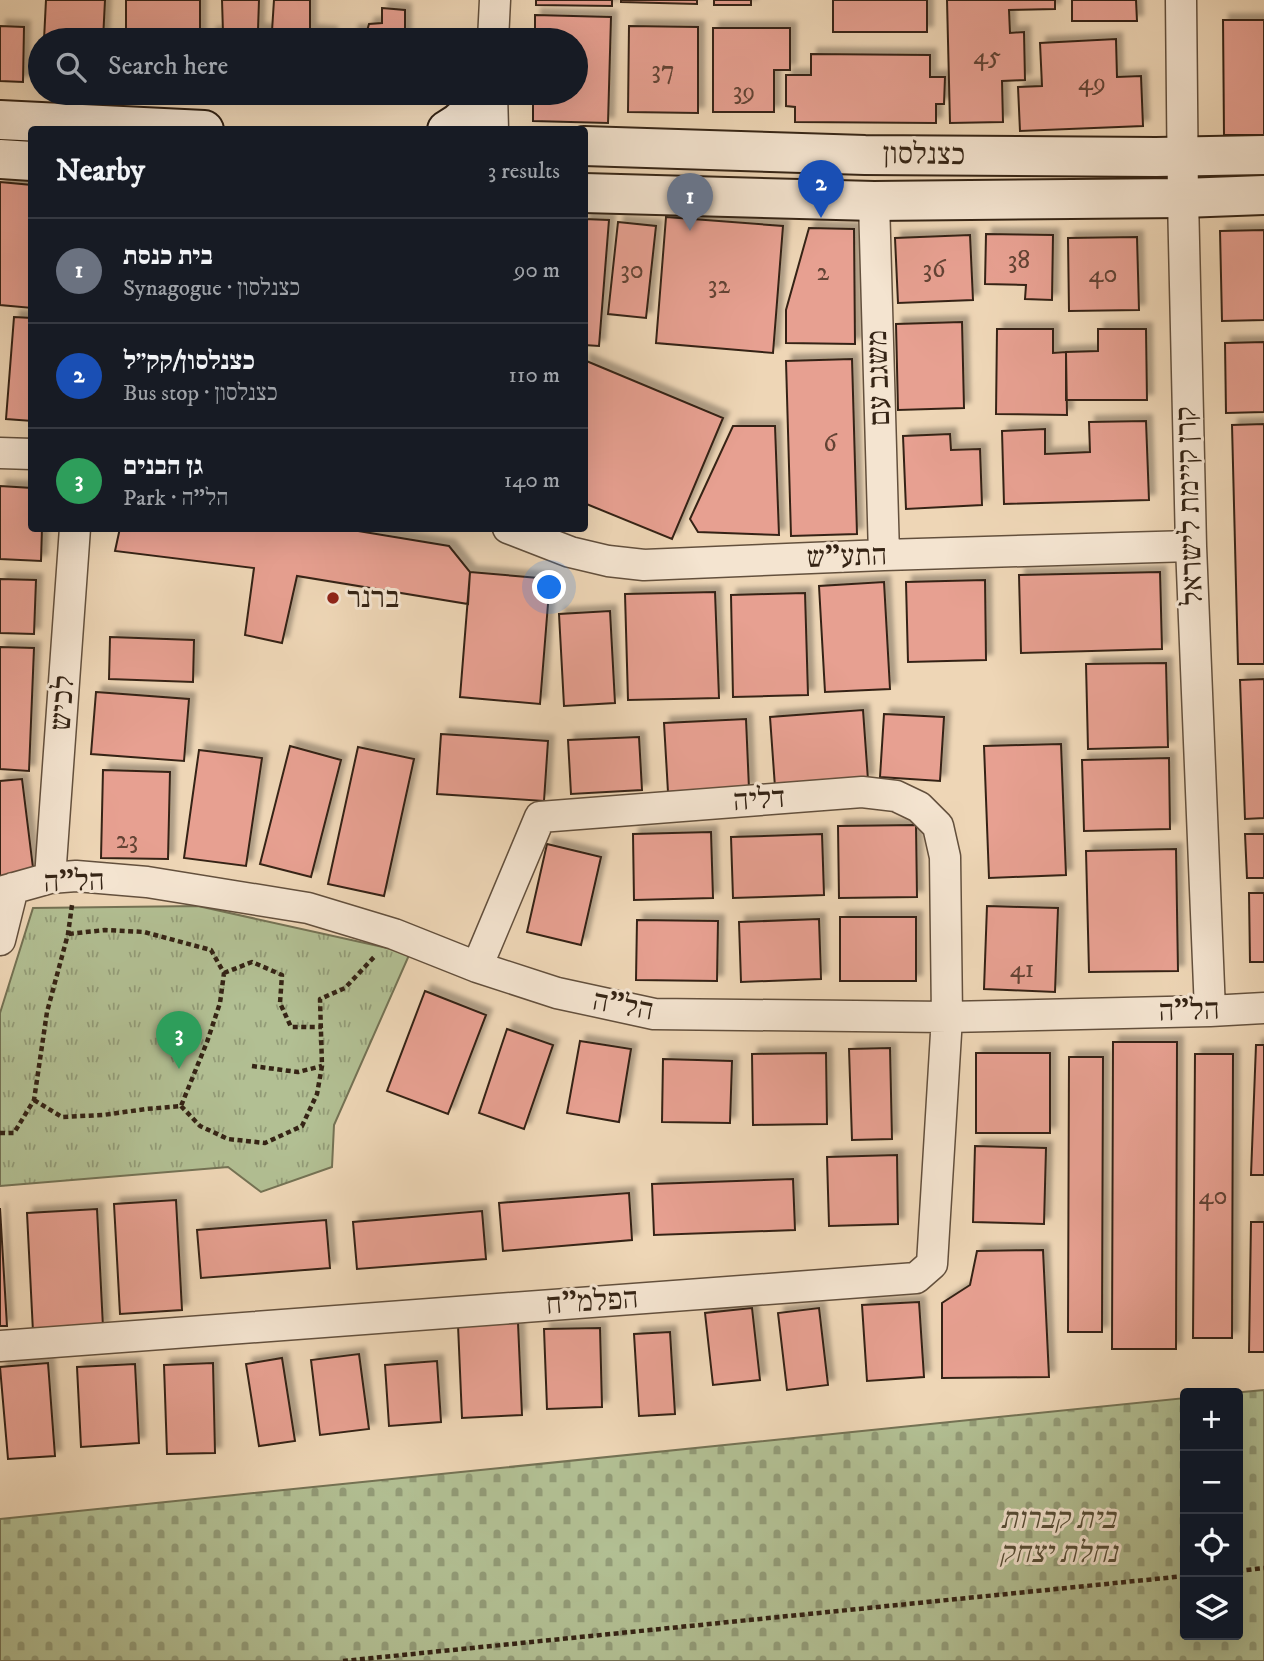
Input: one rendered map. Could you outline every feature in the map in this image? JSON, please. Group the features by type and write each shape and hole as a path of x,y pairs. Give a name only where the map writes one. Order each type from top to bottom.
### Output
{"street":[{"path":"494,28 495,0"},
{"name":"קרן קיימת לישראל","path":"1181,0 1182,198 1191,546 1210,1011"},
{"path":"454,126 476,105"},
{"path":"492,105 493,126"},
{"path":"0,120 122,126"},
{"name":"כצנלסון","path":"588,146 865,155 1264,155"},
{"path":"0,159 28,161"},
{"name":"כצנלסון","path":"588,193 874,201 1264,195"},
{"name":"משגב עם","path":"874,201 884,555"},
{"path":"0,453 28,454"},
{"name":"לכיש","path":"63,877 75,532"},
{"name":"התע\"ש","path":"518,532 570,552 608,561 644,565 1191,546"},
{"name":"דליה","path":"477,967 540,817 873,793 896,796 919,807 938,827 945,857 947,1017"},
{"name":"הל\"ה","path":"6,890 63,877 147,882 308,908 394,934 477,967 557,993 654,1014 947,1017 1264,1008"},
{"path":"0,940 6,890"},
{"name":"הפלמ\"ח","path":"0,1346 916,1278 932,1264 947,1017"}],"path":[{"path":"0,1133 14,1133 33,1100 47,1012 68,934 63,877"},
{"path":"68,934 105,930 144,932 211,950 224,973 220,1003 181,1107"},
{"path":"33,1100 62,1117 181,1107 200,1126 228,1139 265,1143 302,1126 317,1094 322,1066 320,999 345,988 394,934"},
{"path":"224,973 252,962 282,975 280,1003 291,1027 322,1027"},
{"path":"252,1066 298,1072 322,1066"},
{"path":"1243,1570 1264,1568"},
{"path":"343,1661 1180,1577"}],"green space":[{"path":"198,906 410,953 334,1125 332,1167 261,1192 228,1167 0,1186 0,1013 33,908"},
{"name":"בית קברות נחלת יצחק","path":"1264,1390 1264,1661 0,1661 0,1519 1180,1399 1180,1640 1243,1640 1243,1392"}],"building":[{"path":"46,0 105,0 104,28 45,28"},
{"path":"126,0 200,0 200,28 126,28"},
{"path":"222,0 259,0 258,28 223,28"},
{"path":"274,0 310,0 310,28 272,28"},
{"path":"536,0 612,0 612,6 536,5"},
{"path":"697,0 697,4 621,2"},
{"path":"714,0 751,0 751,5 714,5"},
{"path":"833,0 927,0 927,32 833,32"},
{"path":"947,0 1055,0 1055,9 1009,10 1010,33 1024,32 1025,80 1002,81 1003,122 950,123"},
{"path":"1072,0 1136,0 1137,21 1072,21"},
{"path":"382,8 405,10 405,28 368,28 369,24 382,23"},
{"path":"535,15 611,17 608,123 533,121 533,105 588,105 588,28 535,28"},
{"path":"1223,20 1264,20 1264,135 1224,135"},
{"path":"0,26 24,27 23,82 0,81"},
{"path":"629,26 698,27 698,113 628,112"},
{"path":"713,28 790,28 790,70 774,70 774,112 713,112"},
{"path":"1116,39 1117,77 1141,76 1143,126 1020,131 1018,87 1042,86 1040,43"},
{"path":"811,54 930,55 930,77 945,77 944,104 936,104 936,123 795,122 795,107 786,106 786,75 811,75"},
{"path":"0,182 28,185 28,308 0,305"},
{"path":"666,217 783,226 773,353 656,343"},
{"path":"588,219 609,220 599,346 588,345"},
{"path":"618,222 656,226 646,318 608,314"},
{"path":"809,228 854,229 855,344 786,343 786,310"},
{"path":"1264,230 1264,320 1222,321 1220,231"},
{"path":"986,234 1053,235 1052,300 1025,299 1026,285 985,284"},
{"path":"970,235 973,300 898,303 895,238"},
{"path":"1137,237 1139,310 1069,311 1068,238"},
{"path":"14,317 28,318 28,421 6,419"},
{"path":"962,322 964,408 898,410 896,324"},
{"path":"997,329 1053,329 1053,353 1066,352 1067,415 996,414"},
{"path":"1098,329 1146,329 1147,400 1066,400 1066,352 1098,351"},
{"path":"1264,342 1264,412 1226,413 1225,343"},
{"path":"852,359 857,534 791,536 786,361"},
{"path":"588,362 723,418 672,539 588,505"},
{"path":"1146,421 1149,500 1004,504 1002,431 1045,429 1045,454 1090,452 1089,422"},
{"path":"1264,424 1264,664 1238,664 1232,425"},
{"path":"733,426 775,426 779,535 698,532 690,519"},
{"path":"950,434 951,450 980,449 982,505 906,509 903,436"},
{"path":"0,486 28,488 28,532 42,532 41,561 0,559"},
{"path":"119,532 364,532 449,546 470,572 468,604 297,576 282,643 245,635 254,568 115,551"},
{"path":"470,572 550,579 540,704 460,697"},
{"path":"1160,572 1162,649 1021,653 1019,575"},
{"path":"0,579 36,580 34,634 0,633"},
{"path":"985,580 986,660 908,662 906,582"},
{"path":"884,582 890,689 825,692 819,586"},
{"path":"715,592 719,698 628,700 625,594"},
{"path":"805,593 808,695 733,697 731,595"},
{"path":"610,611 615,703 564,706 559,614"},
{"path":"110,637 194,640 193,682 109,679"},
{"path":"0,647 34,648 29,771 0,769"},
{"path":"1166,663 1168,747 1088,749 1086,664"},
{"path":"1264,679 1264,818 1245,819 1240,680"},
{"path":"96,692 189,699 184,761 91,754"},
{"path":"863,710 868,780 775,787 770,717"},
{"path":"884,714 944,717 940,781 880,777"},
{"path":"746,719 749,789 668,792 664,723"},
{"path":"441,734 548,741 544,801 437,794"},
{"path":"639,737 642,790 571,794 568,740"},
{"path":"1061,744 1066,875 989,878 984,746"},
{"path":"290,746 341,760 311,877 260,864"},
{"path":"358,747 414,759 384,896 328,884"},
{"path":"199,750 262,758 246,866 184,858"},
{"path":"1169,758 1170,829 1084,831 1082,760"},
{"path":"103,770 170,772 168,859 101,858"},
{"path":"22,779 34,876 0,880 0,781"},
{"path":"916,825 917,897 839,898 838,826"},
{"path":"711,832 713,898 634,900 633,834"},
{"path":"822,834 824,895 733,898 731,837"},
{"path":"1245,834 1264,834 1264,878 1247,878"},
{"path":"547,844 601,857 581,945 527,932"},
{"path":"1176,849 1178,971 1089,972 1086,851"},
{"path":"1249,893 1264,893 1264,962 1250,962"},
{"path":"987,906 1058,908 1055,992 984,989"},
{"path":"840,917 916,917 916,981 840,981"},
{"path":"819,919 821,979 741,982 739,922"},
{"path":"637,920 718,921 717,981 636,980"},
{"path":"425,991 486,1015 448,1114 387,1091"},
{"path":"507,1029 553,1045 524,1129 479,1113"},
{"path":"580,1041 631,1049 619,1122 567,1113"},
{"path":"1113,1042 1177,1042 1176,1349 1112,1349"},
{"path":"1256,1045 1264,1045 1264,1175 1251,1175"},
{"path":"890,1048 892,1139 852,1140 849,1049"},
{"path":"826,1053 827,1124 753,1125 752,1054"},
{"path":"976,1053 1050,1053 1050,1133 976,1133"},
{"path":"1195,1054 1233,1054 1232,1338 1193,1338"},
{"path":"1069,1057 1103,1057 1102,1332 1068,1332"},
{"path":"663,1059 732,1061 730,1123 662,1122"},
{"path":"975,1146 1046,1148 1044,1224 973,1222"},
{"path":"897,1155 898,1224 829,1226 827,1157"},
{"path":"793,1179 795,1230 654,1235 652,1184"},
{"path":"629,1193 632,1240 503,1251 499,1203"},
{"path":"176,1200 182,1310 120,1314 114,1204"},
{"path":"0,1208 7,1326 0,1326"},
{"path":"97,1209 103,1327 33,1332 27,1213"},
{"path":"482,1211 486,1259 357,1269 353,1222"},
{"path":"326,1220 330,1268 201,1278 197,1230"},
{"path":"1251,1222 1264,1222 1264,1352 1249,1352"},
{"path":"1043,1250 1049,1377 942,1378 942,1303 970,1285 977,1251"},
{"path":"919,1302 924,1377 867,1381 862,1305"},
{"path":"752,1308 760,1380 713,1385 705,1313"},
{"path":"819,1308 828,1385 787,1390 778,1313"},
{"path":"518,1323 522,1415 462,1418 458,1325"},
{"path":"600,1328 602,1407 547,1409 544,1329"},
{"path":"670,1332 675,1414 639,1416 634,1334"},
{"path":"359,1354 369,1429 320,1435 311,1360"},
{"path":"282,1358 295,1441 259,1446 246,1364"},
{"path":"437,1361 441,1422 389,1426 385,1365"},
{"path":"48,1363 55,1456 8,1459 0,1367"},
{"path":"213,1363 215,1453 167,1454 164,1365"},
{"path":"135,1364 139,1443 81,1447 77,1367"}],"place":[{"name":"כצנלסון/קק״ל","path":"821,218"},
{"name":"בית כנסת","path":"690,231"},
{"name":"ברנר","path":"333,598"},
{"name":"גן הבנים","path":"179,1069"}]}
